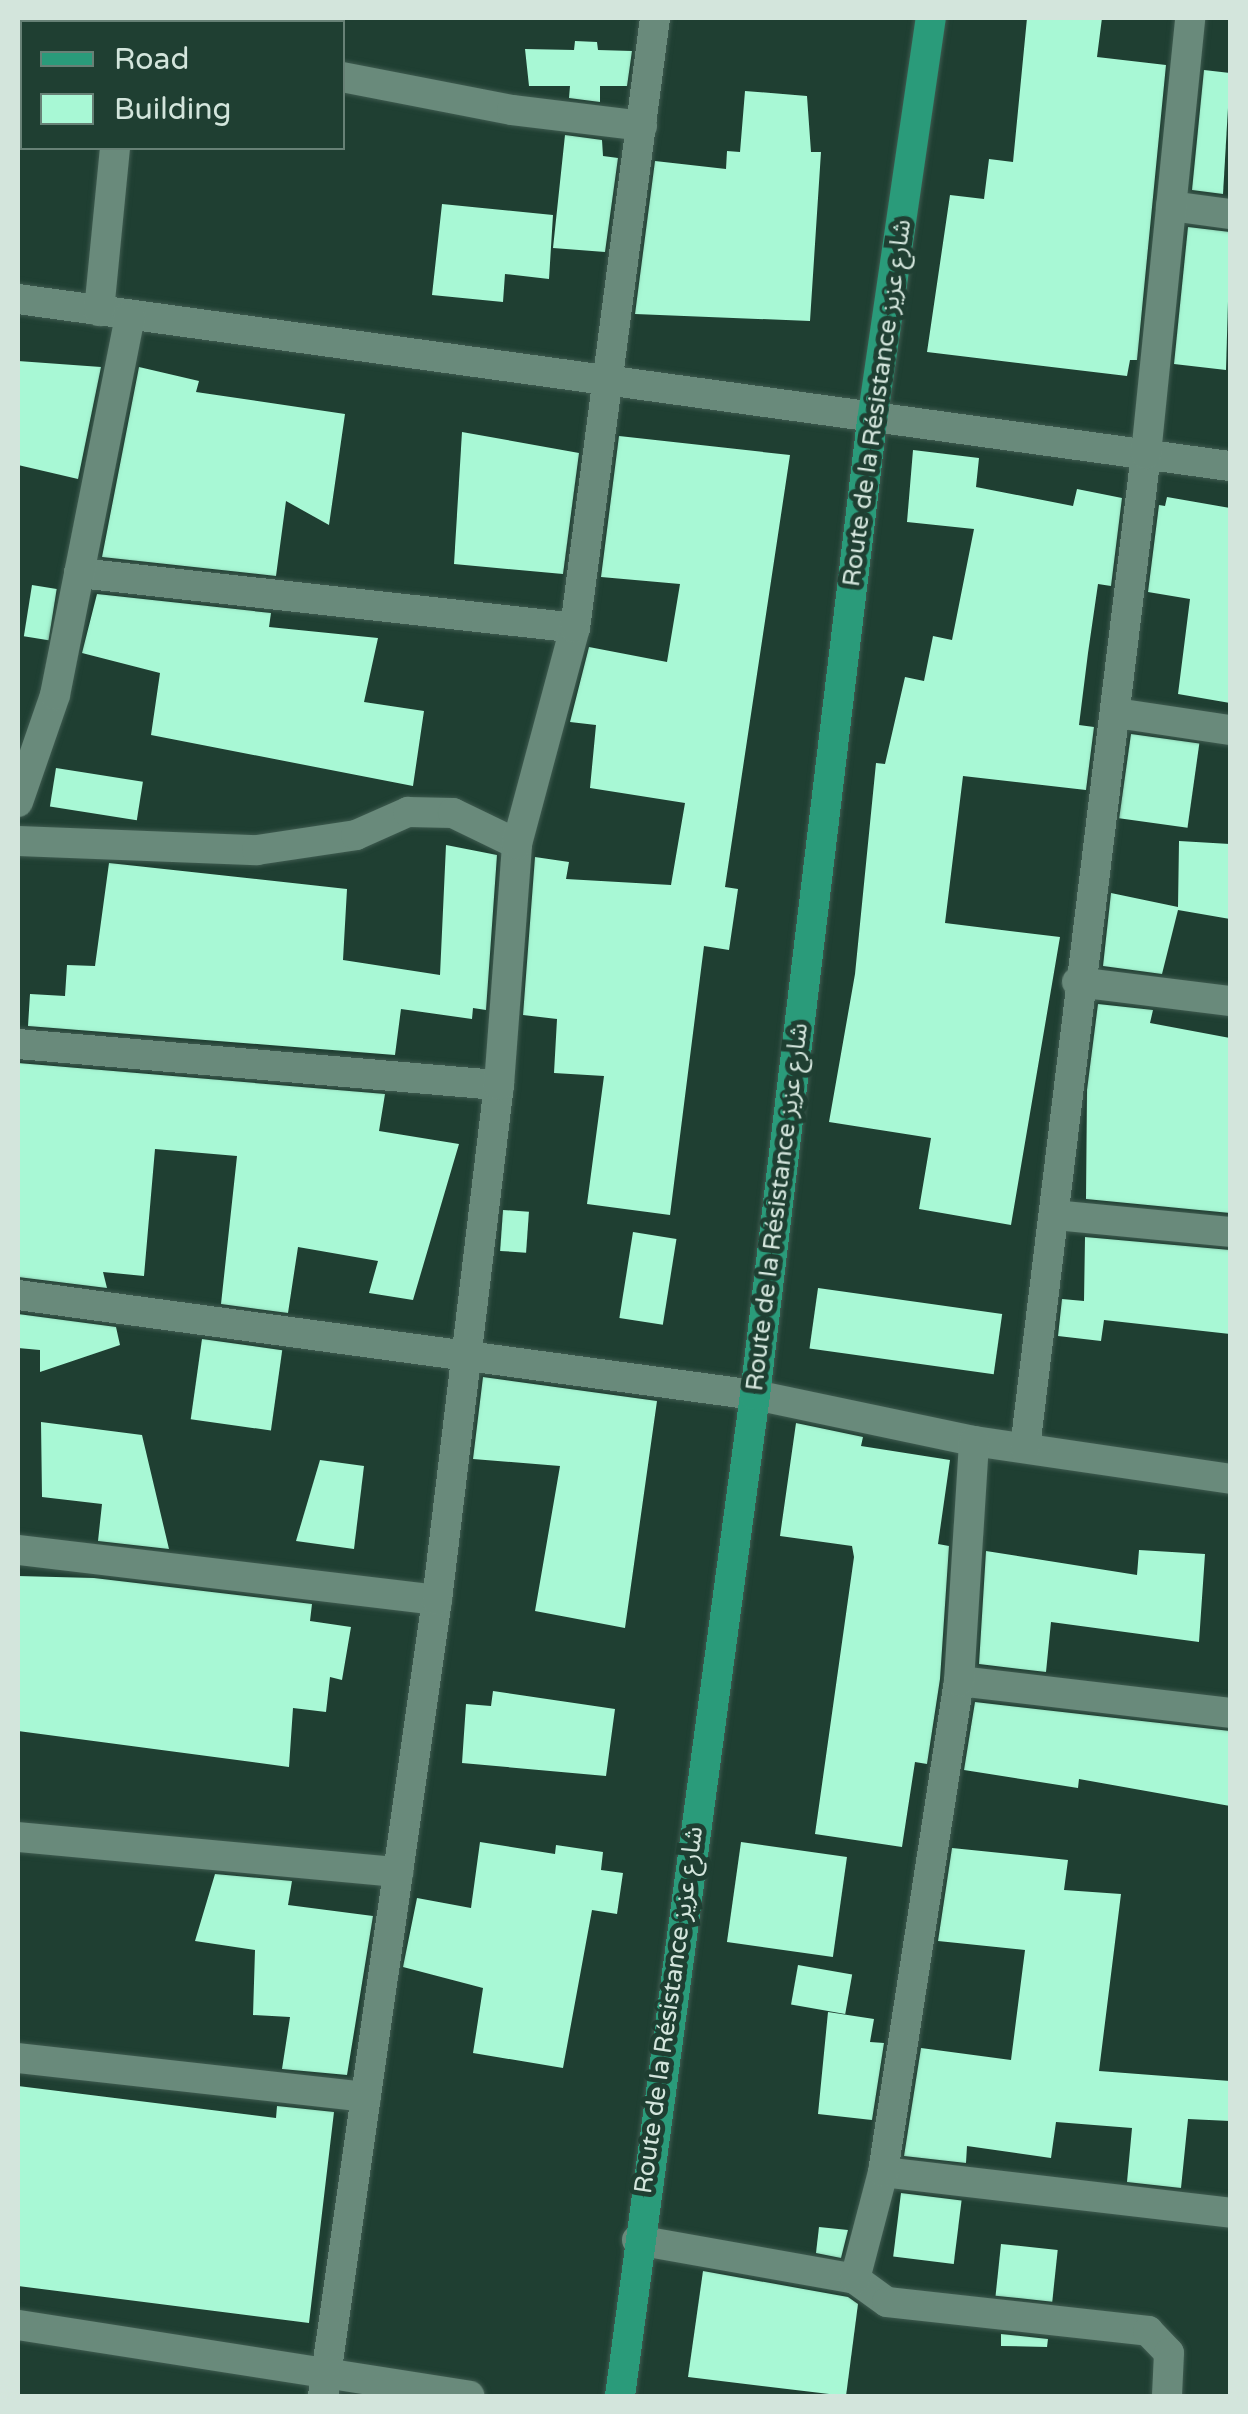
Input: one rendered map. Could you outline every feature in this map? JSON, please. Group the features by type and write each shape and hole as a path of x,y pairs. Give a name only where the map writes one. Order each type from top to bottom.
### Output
{"main road":[{"name":"Route de la Résistance شارع عزيز","path":"620,2396 637,2240 755,1395 872,421 931,18"}],"street":[{"path":"325,2386 437,1600 499,1085 517,844 575,628 655,18"},
{"path":"1025,1448 1055,1215 1077,982 1116,714 1146,454 1190,18"},
{"path":"345,77 512,110 642,126"},
{"path":"99,310 115,150"},
{"path":"1171,206 1230,214"},
{"path":"18,299 872,421 1230,466"},
{"path":"18,802 55,695 130,315"},
{"path":"78,573 575,628"},
{"path":"1116,714 1230,730"},
{"path":"18,840 257,850 356,835 408,812 453,814 517,844"},
{"path":"1077,982 1230,1001"},
{"path":"18,1044 499,1085"},
{"path":"1055,1215 1230,1232"},
{"path":"18,1295 755,1395 974,1440 1230,1479"},
{"path":"854,2279 884,2172 960,1681 974,1440"},
{"path":"18,1550 437,1600"},
{"path":"960,1681 1230,1713"},
{"path":"18,1837 398,1872"},
{"path":"18,2058 366,2097"},
{"path":"884,2172 1230,2213"},
{"path":"637,2240 854,2279 887,2302 1148,2330 1168,2353 1167,2396"},
{"path":"18,2325 325,2386 469,2396"}],"building":[{"path":"1027,18 1102,18 1097,57 1166,65 1137,360 1130,360 1127,376 927,352 950,195 984,199 989,159 1013,162"},
{"path":"575,41 597,42 598,50 632,51 627,86 600,86 600,102 569,98 570,86 529,86 525,49 574,50"},
{"path":"1204,70 1230,73 1223,194 1192,190"},
{"path":"745,91 807,96 811,152 821,152 810,321 635,314 655,161 726,169 727,151 740,152"},
{"path":"565,135 602,140 603,156 618,158 605,252 553,248"},
{"path":"442,204 553,215 549,279 505,274 503,302 432,295"},
{"path":"1188,227 1230,232 1226,370 1174,364"},
{"path":"18,361 101,367 78,479 18,465"},
{"path":"139,367 199,381 196,392 345,414 329,525 286,501 276,576 102,557"},
{"path":"462,432 579,453 563,574 454,564"},
{"path":"619,436 790,455 725,887 738,889 729,950 704,946 670,1215 587,1204 604,1076 554,1073 557,1019 523,1015 535,857 569,862 566,879 671,885 685,803 590,788 596,725 570,722 589,647 667,662 680,584 601,577"},
{"path":"913,450 979,458 976,487 1073,506 1077,489 1122,498 1111,586 1098,584 1079,725 1094,727 1086,790 963,776 945,923 1060,937 1011,1225 919,1209 931,1138 829,1122 855,974 876,763 885,764 905,677 924,681 933,636 952,640 974,529 907,522"},
{"path":"1167,497 1230,508 1230,703 1178,694 1190,599 1148,592 1159,505 1165,506"},
{"path":"32,585 57,589 49,640 24,636"},
{"path":"97,594 271,613 269,627 378,638 364,702 424,711 413,786 151,735 160,673 82,653"},
{"path":"1131,734 1199,744 1187,828 1119,818"},
{"path":"56,768 143,782 137,820 50,807"},
{"path":"1179,841 1230,844 1230,919 1178,910 1162,974 1103,966 1111,893 1178,907"},
{"path":"446,845 497,855 486,1010 473,1008 472,1019 401,1009 395,1055 28,1026 30,994 65,996 67,965 95,966 109,863 347,889 343,960 440,975"},
{"path":"1098,1004 1153,1010 1150,1023 1230,1038 1230,1213 1086,1199 1087,1090"},
{"path":"18,1063 385,1094 379,1131 459,1144 413,1300 369,1293 378,1261 298,1247 288,1313 221,1304 237,1156 155,1149 144,1276 103,1272 107,1288 18,1277"},
{"path":"503,1210 529,1212 526,1253 500,1251"},
{"path":"633,1232 676,1239 663,1325 619,1318"},
{"path":"1085,1237 1230,1250 1230,1334 1104,1320 1101,1341 1058,1336 1062,1299 1084,1301"},
{"path":"818,1288 1002,1314 994,1374 810,1348"},
{"path":"18,1314 116,1327 120,1345 40,1372 40,1350 18,1348"},
{"path":"202,1339 282,1350 271,1430 191,1419"},
{"path":"483,1377 657,1401 625,1628 535,1611 560,1466 473,1459"},
{"path":"41,1422 142,1435 169,1549 98,1541 102,1504 42,1497"},
{"path":"796,1423 863,1437 861,1446 950,1460 938,1544 949,1546 940,1679 927,1764 915,1762 902,1847 815,1834 854,1557 852,1546 780,1536"},
{"path":"320,1460 364,1466 354,1549 296,1541"},
{"path":"1139,1550 1205,1554 1199,1642 1051,1622 1046,1672 979,1664 986,1551 1137,1575"},
{"path":"18,1576 94,1578 312,1604 310,1621 351,1627 342,1680 330,1677 326,1712 293,1708 289,1767 18,1731"},
{"path":"493,1691 615,1709 606,1776 462,1763 466,1704 491,1706"},
{"path":"975,1702 1230,1731 1230,1806 1079,1779 1078,1788 964,1770"},
{"path":"480,1842 555,1854 556,1845 603,1852 601,1870 623,1873 617,1914 592,1910 563,2068 473,2053 483,1988 403,1967 417,1898 471,1908"},
{"path":"741,1842 847,1857 833,1957 727,1942"},
{"path":"952,1848 1068,1860 1064,1890 1121,1894 1099,2071 1230,2081 1230,2121 1188,2119 1181,2188 1127,2182 1132,2128 1056,2122 1051,2158 967,2146 966,2163 904,2156 921,2048 1011,2060 1025,1950 938,1941"},
{"path":"215,1874 292,1881 288,1905 373,1916 347,2075 282,2069 290,2017 253,2015 255,1950 195,1941"},
{"path":"798,1965 852,1975 845,2014 791,2004"},
{"path":"828,2012 874,2019 870,2042 884,2043 872,2120 818,2114"},
{"path":"18,2086 276,2118 277,2106 334,2112 309,2323 18,2286"},
{"path":"901,2193 962,2200 954,2264 893,2257"},
{"path":"819,2227 848,2230 841,2258 816,2253"},
{"path":"1001,2244 1058,2250 1052,2302 996,2296"},
{"path":"703,2271 848,2297 858,2304 846,2396 688,2377"},
{"path":"1001,2334 1048,2339 1047,2347 1001,2346"}]}
